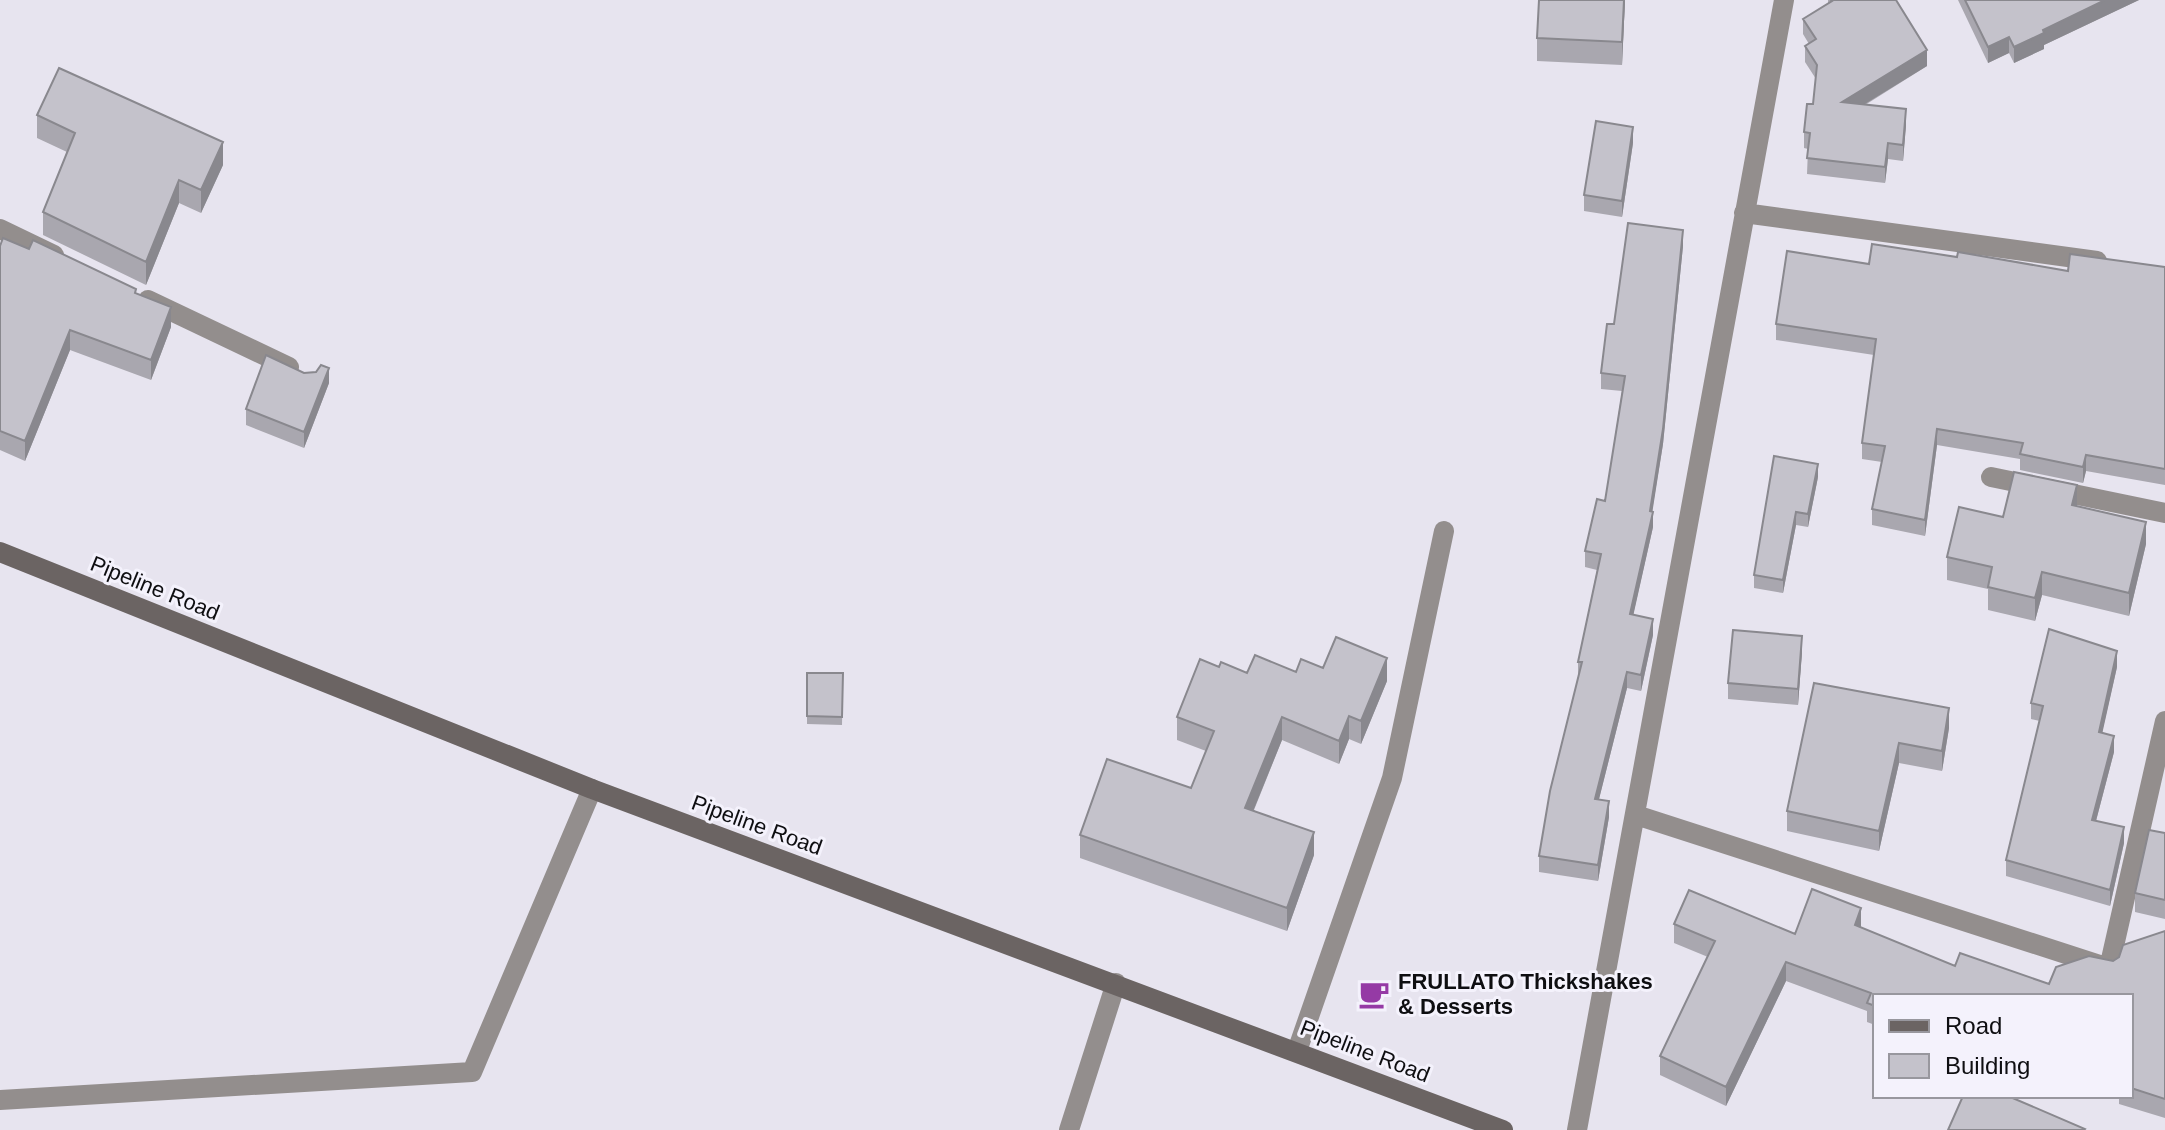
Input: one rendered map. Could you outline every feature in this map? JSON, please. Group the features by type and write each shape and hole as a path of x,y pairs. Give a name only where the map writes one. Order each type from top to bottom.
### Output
{"main road":[{"name":"Pipeline Road","path":"0,552 592,789 1503,1130"}],"street":[{"path":"1577,1130 1784,0"},
{"path":"1744,213 2118,264"},
{"path":"0,229 72,263"},
{"path":"129,291 309,377"},
{"path":"1991,477 2165,513"},
{"path":"1297,1051 1392,778 1444,531"},
{"path":"1636,815 2109,968 2165,721"},
{"path":"0,1100 472,1072 592,789"},
{"path":"1069,1130 1116,983"}],"building":[{"path":"1539,0 1624,0 1622,42 1537,38"},
{"path":"1831,0 1896,0 1927,50 1842,102 1906,109 1903,145 1888,143 1885,167 1807,158 1810,133 1804,132 1807,104 1813,104 1817,65 1805,46 1816,39 1803,19"},
{"path":"1965,0 2105,0 2014,47 2009,37 1988,47"},
{"path":"59,68 223,142 201,190 179,180 146,262 43,212 75,133 37,115"},
{"path":"1596,121 1633,127 1622,201 1584,195"},
{"path":"1628,223 1683,230 1663,429 1650,511 1653,512 1630,614 1653,619 1641,675 1627,672 1595,799 1609,801 1598,865 1539,856 1550,791 1582,662 1578,662 1601,554 1585,551 1597,499 1605,501 1625,376 1601,373 1607,324 1614,324"},
{"path":"3,238 29,249 33,240 136,289 135,293 171,307 151,360 70,330 25,441 0,431 0,246"},
{"path":"1872,244 1957,257 1958,252 2068,271 2070,254 2165,267 2165,469 2086,455 2083,467 2020,454 2023,443 1937,429 1925,520 1872,509 1885,446 1862,443 1876,339 1776,324 1787,251 1869,264"},
{"path":"266,355 304,373 316,372 321,365 329,368 304,432 246,409"},
{"path":"1774,456 1818,464 1808,514 1796,512 1783,580 1754,575"},
{"path":"2014,472 2077,485 2072,505 2146,522 2129,593 2042,572 2035,598 1988,587 1992,567 1947,557 1959,507 2003,517"},
{"path":"2049,629 2117,651 2099,732 2114,736 2092,820 2124,827 2110,890 2006,860 2043,706 2031,703"},
{"path":"1733,630 1802,636 1798,689 1728,683"},
{"path":"1336,637 1387,658 1361,721 1349,716 1339,741 1282,717 1245,808 1314,832 1287,908 1080,835 1107,759 1191,788 1214,731 1177,717 1200,659 1219,667 1221,662 1247,673 1255,655 1296,672 1301,659 1323,668"},
{"path":"807,673 843,673 842,717 807,716"},
{"path":"1814,683 1949,708 1942,751 1899,743 1879,831 1787,811"},
{"path":"2149,830 2165,833 2165,900 2135,893"},
{"path":"1812,889 1861,908 1855,925 1955,966 1960,953 2049,984 2056,967 2089,956 2113,961 2119,957 2123,945 2165,931 2165,1099 2133,1089 2133,994 1873,994 1873,1005 1867,1003 1871,993 1786,962 1726,1087 1660,1056 1715,941 1674,924 1689,890 1795,934"},
{"path":"1962,1098 2013,1098 2085,1129 2084,1130 1948,1130"}],"place":[{"name":"FRULLATO Thickshakes & Desserts","path":"1374,994"}]}
